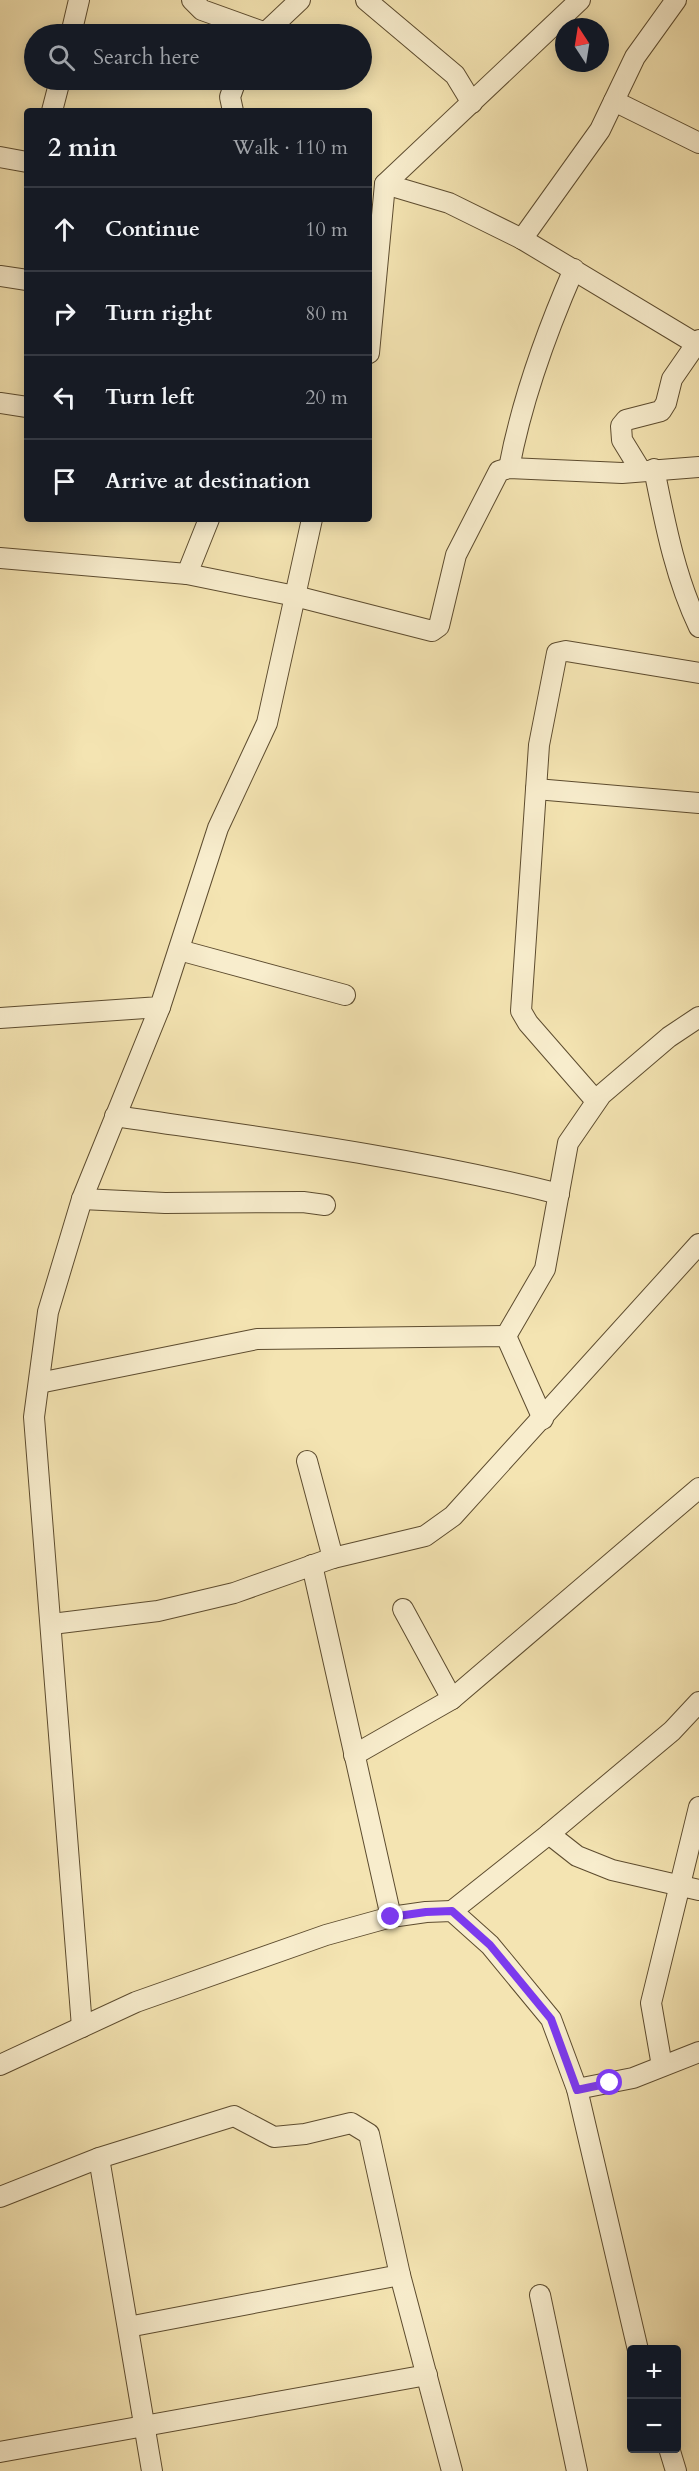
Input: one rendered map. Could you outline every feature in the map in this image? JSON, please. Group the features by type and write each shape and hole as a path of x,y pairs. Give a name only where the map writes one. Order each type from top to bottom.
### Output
{"street":[{"path":"73,24 79,0"},
{"path":"192,0 202,10 239,24"},
{"path":"273,24 286,9 300,0"},
{"path":"366,0 455,75 472,103"},
{"path":"372,321 385,184 580,0"},
{"path":"522,239 600,130 635,57 675,0"},
{"path":"58,108 59,90"},
{"path":"232,90 230,97 232,108"},
{"path":"614,101 699,143"},
{"path":"0,157 24,161"},
{"path":"385,184 449,203 522,239 697,341 672,379 666,403 661,411 626,420 621,426 622,440 648,470 690,608 699,627"},
{"path":"509,468 514,439 547,332 574,269"},
{"path":"0,276 24,280"},
{"path":"0,404 24,407"},
{"path":"0,558 187,574 295,596 432,631 439,626 456,555 499,471 509,468 622,473 699,467"},
{"path":"187,574 209,522"},
{"path":"82,2027 34,1417 48,1312 82,1199 160,1007 218,828 267,723 311,522"},
{"path":"596,1101 528,1023 522,1011 539,745 556,653 566,651 699,673"},
{"path":"536,789 699,803"},
{"path":"179,950 345,995"},
{"path":"0,1018 160,1007"},
{"path":"506,1336 545,1269 568,1143 601,1095 669,1037 699,1017"},
{"path":"115,1116 386,1156 480,1174 559,1194"},
{"path":"82,1199 165,1203 303,1202 325,1205"},
{"path":"52,1624 158,1611 234,1593 333,1558 425,1536 453,1516 699,1244"},
{"path":"39,1383 257,1339 506,1336"},
{"path":"506,1336 543,1419"},
{"path":"307,1461 333,1558"},
{"path":"354,1755 452,1699 699,1488"},
{"path":"312,1565 391,1917"},
{"path":"403,1609 452,1699"},
{"path":"0,2065 136,2002 315,1939 391,1917 452,1911 549,1834 672,1731 699,1702"},
{"path":"662,2066 651,2003 699,1807"},
{"path":"549,1834 577,1856 612,1870 699,1890"},
{"path":"452,1911 490,1945 551,2019 577,2090 637,2345"},
{"path":"577,2090 633,2078 699,2052"},
{"path":"0,2197 99,2158 234,2116 274,2136 305,2134 351,2123 369,2134 400,2275 452,2471"},
{"path":"99,2158 152,2471"},
{"path":"128,2326 400,2275"},
{"path":"540,2295 577,2471"},
{"path":"0,2452 426,2375"},
{"path":"671,2453 676,2471"}],"route":[{"path":"391,1917 452,1911 490,1945 551,2019 577,2090 610,2083"}]}
